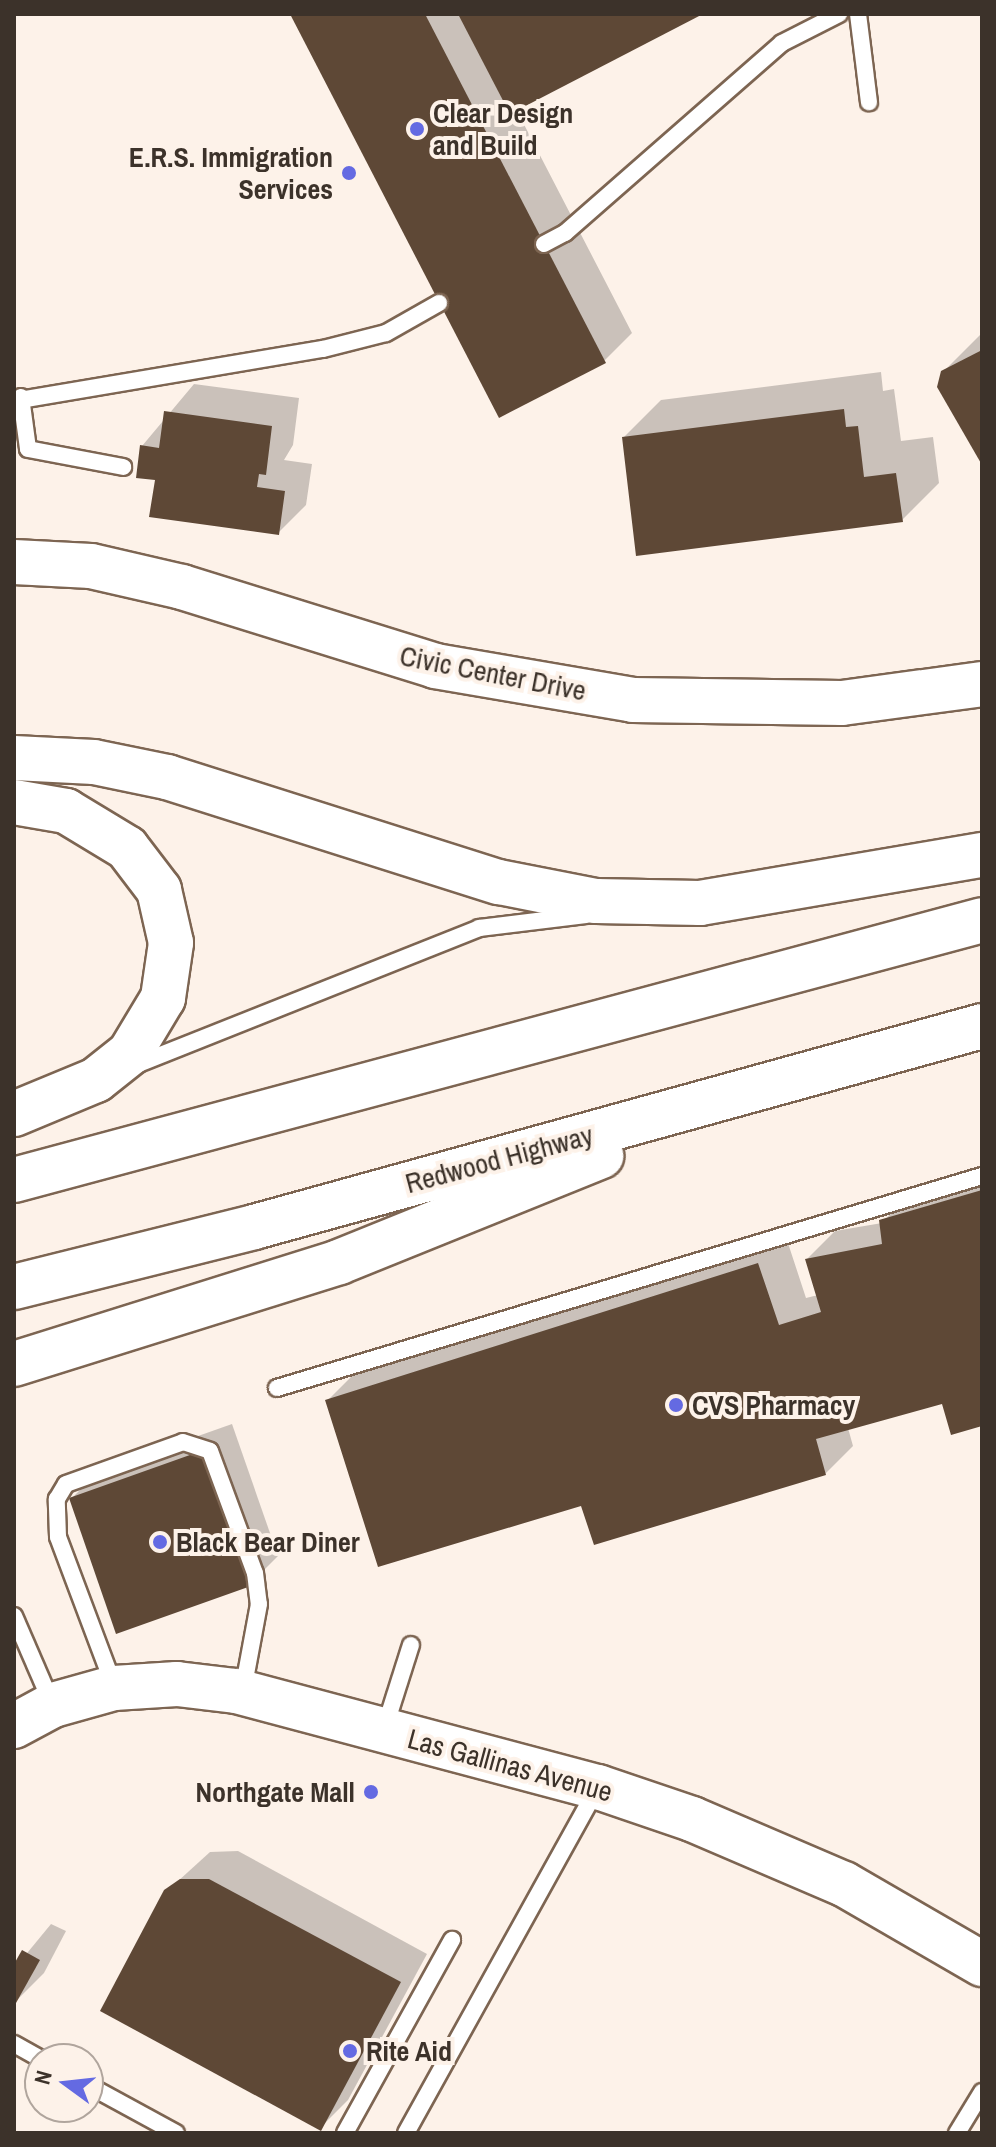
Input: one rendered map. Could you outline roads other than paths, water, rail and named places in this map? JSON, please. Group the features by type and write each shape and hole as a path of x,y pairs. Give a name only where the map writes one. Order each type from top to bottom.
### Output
{"main road":[{"name":"Civic Center Drive","path":"14,562 91,566 182,587 435,666 633,700 842,703 982,684"},
{"path":"14,758 94,762 167,777 531,890 596,901 667,905 982,855"},
{"path":"14,802 66,811 113,836 140,860 166,907 171,943 163,998 130,1053 96,1080 14,1114"},
{"path":"14,1180 982,920"},
{"name":"Redwood Highway","path":"14,1287 982,1026"},
{"path":"14,1364 339,1262 789,1079"},
{"name":"Las Gallinas Avenue","path":"14,1726 53,1705 114,1688 177,1684 242,1693 598,1787 692,1819 844,1884 982,1964"}],"lane":[{"path":"544,244 565,233 782,43 839,14"},
{"path":"858,14 869,102"},
{"path":"123,467 28,449 18,399 265,361 386,333 439,303"},
{"path":"96,1080 479,928 667,905"},
{"path":"277,1388 982,1176"},
{"path":"114,1688 58,1537 57,1499 66,1484 183,1442 210,1451 255,1573 259,1604 242,1693"},
{"path":"14,1616 53,1705"},
{"path":"384,1731 411,1645"},
{"path":"14,1650 32,1656"},
{"path":"406,2133 598,1787"},
{"path":"345,2133 452,1940"},
{"path":"957,2133 982,2092"},
{"path":"104,2094 176,2133"}],"place":[{"name":"Clear Design and Build","path":"417,129"},
{"name":"E.R.S. Immigration Services","path":"349,173"},
{"name":"CVS Pharmacy","path":"676,1405"},
{"name":"Black Bear Diner","path":"160,1542"},
{"name":"Northgate Mall","path":"371,1792"},
{"name":"Rite Aid","path":"350,2051"}]}
